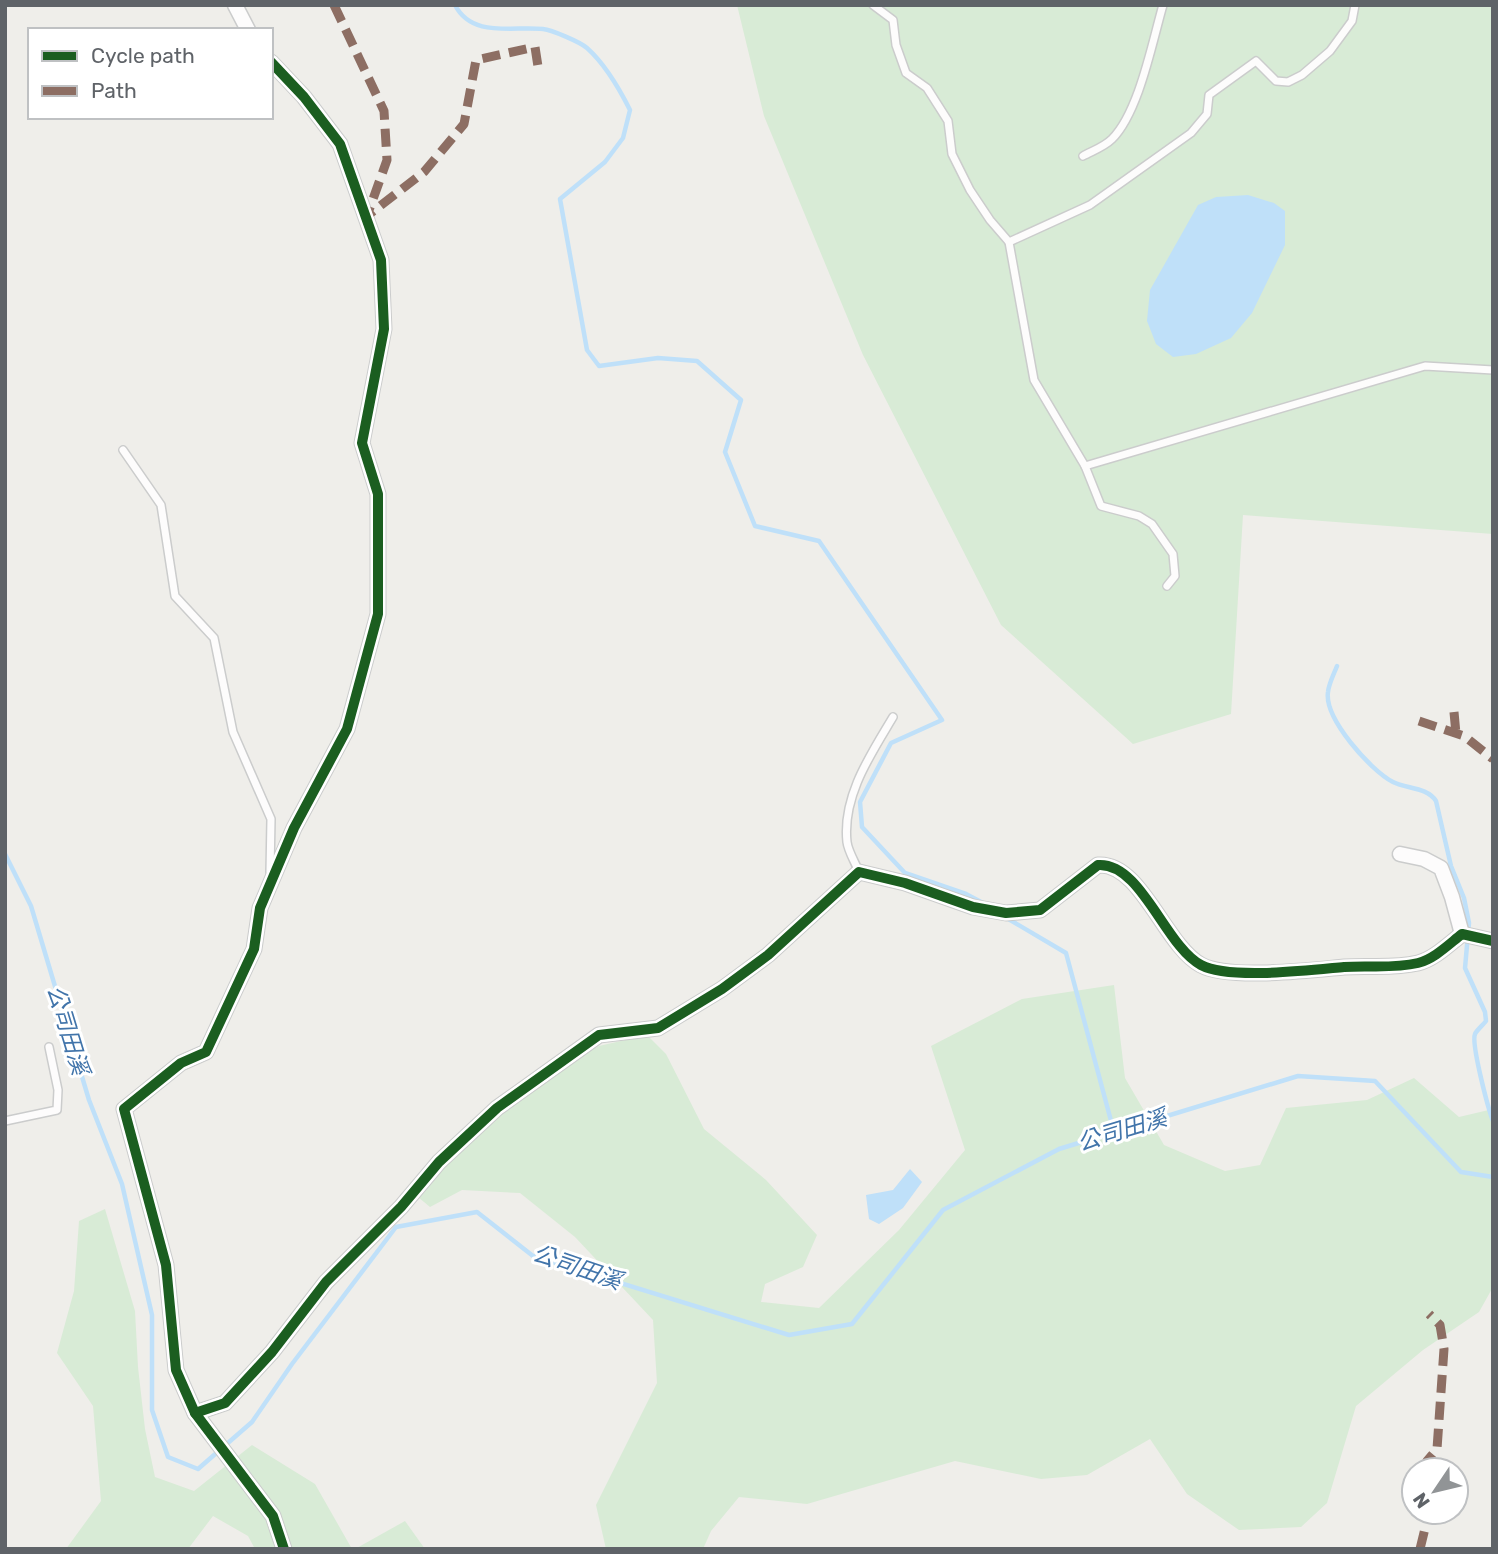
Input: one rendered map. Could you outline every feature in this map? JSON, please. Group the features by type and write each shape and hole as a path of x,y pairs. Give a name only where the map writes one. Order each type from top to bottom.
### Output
{"street":[{"path":"235,5 247,28"},
{"path":"273,64 304,97 340,144 381,260 384,329 362,443 378,494 378,614 347,729 295,828 270,884 260,908 254,949 206,1052 181,1063 124,1110 166,1265 176,1370 195,1413 272,1516 284,1549"},
{"path":"195,1413 225,1404 272,1352 326,1282 401,1207 439,1162 497,1108 599,1035 658,1028 722,989 768,955 859,872 905,883 973,907 1006,913 1040,910 1098,865 1110,864 1122,872 1147,899 1186,953 1199,964 1213,971 1303,972 1346,967 1392,968 1420,963 1474,937 1452,897 1441,868 1424,859 1400,854"}],"lane":[{"path":"873,5 893,20 896,45 906,73 927,89 948,121 952,153 970,190 1009,242 1034,380 1085,466 1101,506 1139,516 1152,524 1173,554 1175,576 1167,586"},
{"path":"1083,156 1110,142 1124,125 1140,86 1163,5"},
{"path":"1009,242 1090,205 1191,133 1207,114 1209,95 1256,61 1276,81 1288,82 1302,75 1330,51 1352,21 1355,5"},
{"path":"1085,466 1425,366 1493,370"},
{"path":"123,450 161,505 175,596 214,638 233,732 271,819 270,884"},
{"path":"859,872 847,844 847,810 866,763 893,717"},
{"path":"5,1121 57,1110 58,1090 49,1047"}],"green space":[{"path":"737,5 1493,5 1493,534 1243,515 1231,714 1133,744 1001,625 863,355 764,116"},
{"path":"1114,985 1125,1078 1164,1145 1225,1171 1260,1165 1286,1108 1367,1100 1414,1078 1459,1117 1493,1109 1493,1287 1479,1312 1423,1350 1356,1406 1327,1503 1301,1527 1239,1530 1187,1494 1150,1439 1087,1475 1041,1479 955,1461 807,1504 739,1497 711,1531 703,1549 606,1549 596,1505 657,1383 653,1320 575,1237 520,1193 462,1190 430,1207 418,1197 442,1163 544,1076 599,1046 647,1035 666,1054 704,1129 766,1180 817,1235 803,1267 765,1284 761,1302 819,1308 899,1230 965,1150 931,1046 1022,999"},
{"path":"105,1209 135,1311 145,1429 155,1477 194,1491 252,1445 315,1484 352,1549 255,1549 248,1536 213,1516 188,1549 66,1549 101,1501 93,1406 57,1353 74,1291 79,1221"},
{"path":"405,1521 425,1549 355,1549"}],"water":[{"path":"1248,195 1274,203 1285,211 1285,245 1252,313 1231,338 1196,354 1173,357 1156,344 1147,321 1150,290 1198,205 1216,197"},
{"path":"910,1169 922,1182 903,1208 879,1224 869,1219 866,1195 893,1190"}],"waterway":[{"path":"455,5 462,15 482,26 543,29 572,40 594,55 617,85 630,110 623,138 605,162 560,199 587,350 599,366 658,358 697,361 741,400 725,452 755,526 819,541 942,720 891,743 860,802 862,827 905,873 966,894 983,903"},
{"path":"1337,666 1328,692 1329,703 1333,715 1350,742 1383,776 1427,793 1436,801 1451,866 1464,898 1469,923 1465,968 1485,1012 1486,1021 1476,1032 1474,1040 1493,1121"},
{"name":"公司田溪","path":"5,854 31,906 89,1100 122,1184 152,1315 152,1410 168,1457 198,1469 252,1422 292,1364 396,1227 477,1212 533,1256 789,1335 852,1324 943,1210 1059,1149 1298,1076 1375,1081 1461,1172 1493,1177"},
{"path":"1005,917 1066,953 1114,1132"}],"marked path":[{"path":"334,5 384,111 387,160 367,216 424,172 464,124 476,60 535,47 539,73"},
{"path":"1454,712 1456,734"},
{"path":"1419,721 1464,736 1493,759"},
{"path":"1429,1314 1440,1325 1444,1349 1437,1449 1431,1456"},
{"path":"1420,1549 1426,1526"}],"cycle path":[{"path":"273,64 304,97 340,144 381,260 384,329 362,443 378,494 378,614 347,729 294,828 260,908 254,949 206,1052 181,1063 124,1109 166,1265 176,1370 195,1413 273,1516 284,1549"},
{"path":"195,1413 225,1403 272,1352 326,1282 401,1207 439,1162 497,1108 599,1035 658,1028 722,989 768,955 859,872 905,883 973,907 1006,913 1040,910 1098,865 1113,868 1140,890 1188,955 1201,965 1231,972 1271,973 1408,965 1430,958 1462,934 1493,941"}]}
